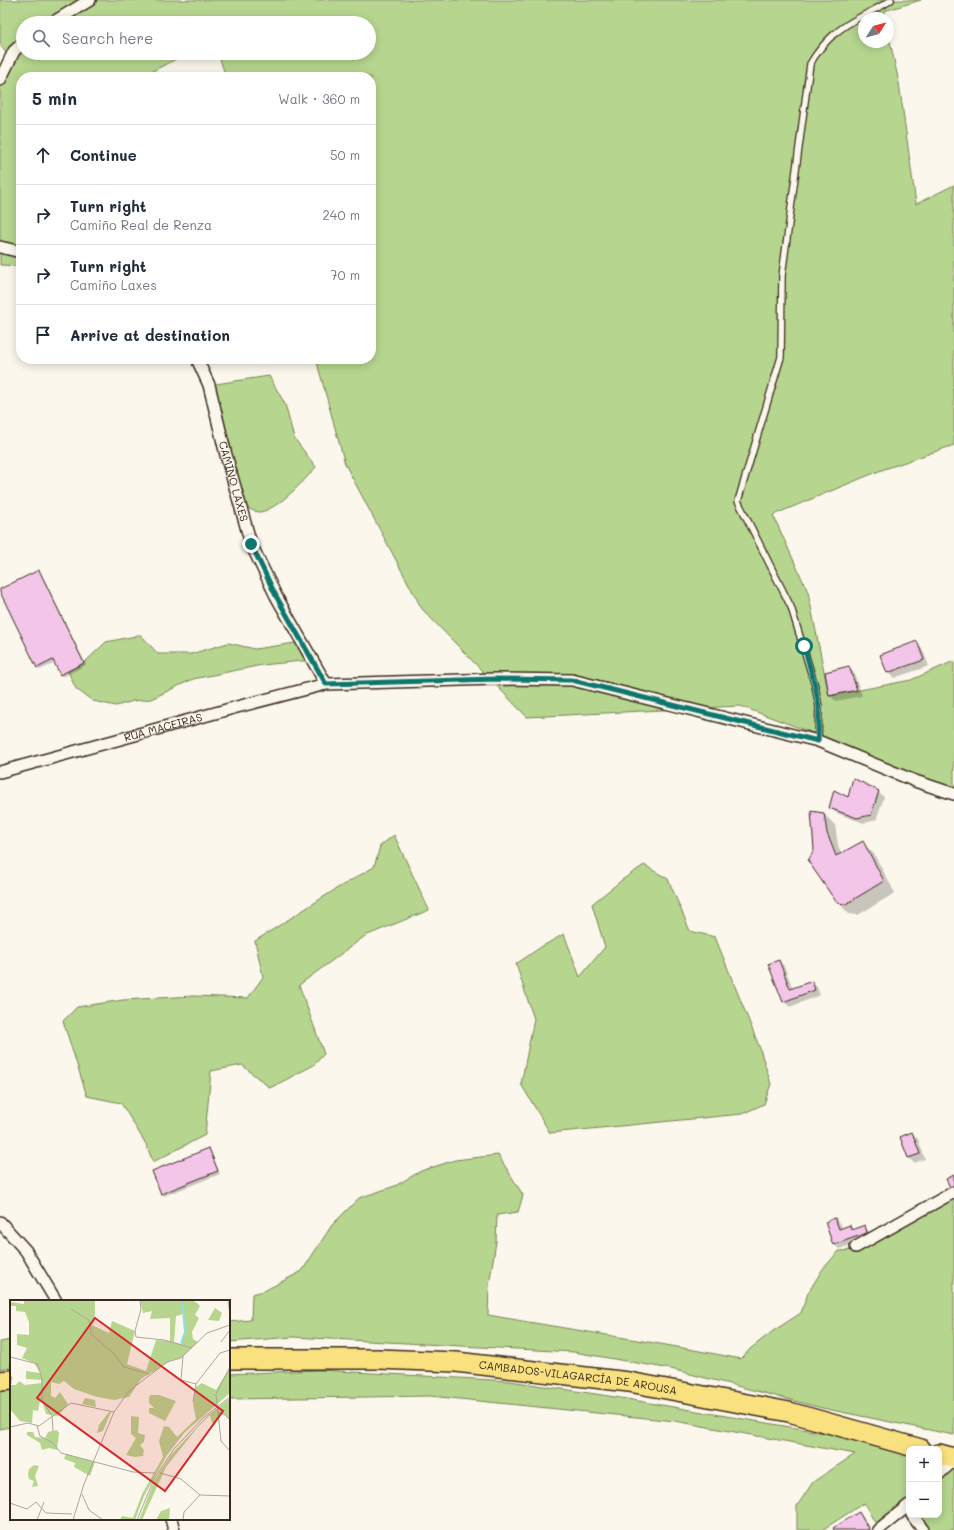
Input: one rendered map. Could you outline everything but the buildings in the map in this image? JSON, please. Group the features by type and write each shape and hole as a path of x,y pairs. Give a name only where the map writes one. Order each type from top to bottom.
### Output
{"highway":[{"name":"CAMBADOS-VILAGARCÍA DE AROUSA","path":"230,1360 378,1359 456,1362 629,1382 789,1412 910,1446"},
{"path":"0,1381 10,1380"},
{"path":"942,1455 954,1459"}],"street":[{"path":"64,16 90,0"},
{"path":"0,80 16,49"},
{"path":"0,247 16,251"},
{"name":"CAMIÑO LAXES","path":"199,364 209,385 226,455 251,544 276,596 326,684"},
{"name":"RÚA MACEIRAS","path":"0,772 326,684 496,679 572,680 818,741 954,794"},
{"path":"856,1247 954,1192"},
{"path":"0,1222 26,1251 55,1300"},
{"path":"942,1471 954,1459"},
{"path":"878,1530 906,1511"},
{"path":"915,1518 923,1530"},
{"path":"171,1520 174,1530"}],"lane":[{"path":"818,741 819,707 815,686 791,607 738,501 781,357 782,276 810,64 818,49 833,34 891,0"}],"green space":[{"path":"0,0 921,0 884,12 858,12 858,48 891,48 899,83 916,204 954,185 954,445 879,471 773,515 808,592 829,696 911,680 954,661 954,792 839,750 835,741 740,706 527,717 422,609 345,464 317,364 376,364 376,72 224,72 220,60 376,60 376,16 16,16 16,60 174,60 151,72 16,72 16,266 0,265 0,72 10,59 0,44"},
{"path":"269,376 285,404 294,438 316,467 282,500 267,510 258,512 240,504 209,385"},
{"path":"141,635 158,654 191,654 228,643 255,649 302,642 312,660 262,665 193,679 151,699 133,701 116,706 93,701 76,689 68,671 84,663 106,642"},
{"path":"394,835 429,910 365,936 299,985 324,1054 314,1065 270,1088 242,1065 211,1071 205,1135 153,1162 146,1144 121,1103 87,1096 63,1021 77,1007 123,1000 193,996 248,998 263,977 255,941 336,889 374,867 380,846"},
{"path":"644,865 668,879 690,931 715,937 759,1046 771,1084 764,1104 742,1114 550,1133 521,1084 534,1019 516,964 564,934 580,977 605,947 592,904 622,880"},
{"path":"498,1155 523,1195 518,1212 497,1215 496,1242 489,1285 488,1315 741,1359 750,1349 773,1331 801,1313 808,1293 822,1270 839,1251 860,1250 954,1197 954,1435 822,1408 671,1369 574,1352 293,1337 230,1342 230,1322 251,1320 252,1294 264,1291 302,1271 332,1225 359,1198 395,1186 421,1171 455,1160"},
{"path":"10,1340 10,1367 0,1369 0,1342"},
{"path":"319,1370 510,1381 615,1397 825,1433 906,1454 906,1512 879,1530 864,1503 822,1530 797,1530 797,1506 813,1482 855,1454 675,1421 430,1396 230,1399 230,1374"},
{"path":"10,1390 10,1427 0,1429 0,1392"},
{"path":"942,1465 954,1468 954,1530 923,1530 914,1518 942,1518"}],"route":[{"path":"251,544 276,596 326,684 496,679 572,680 818,741 819,707 804,646"}]}
